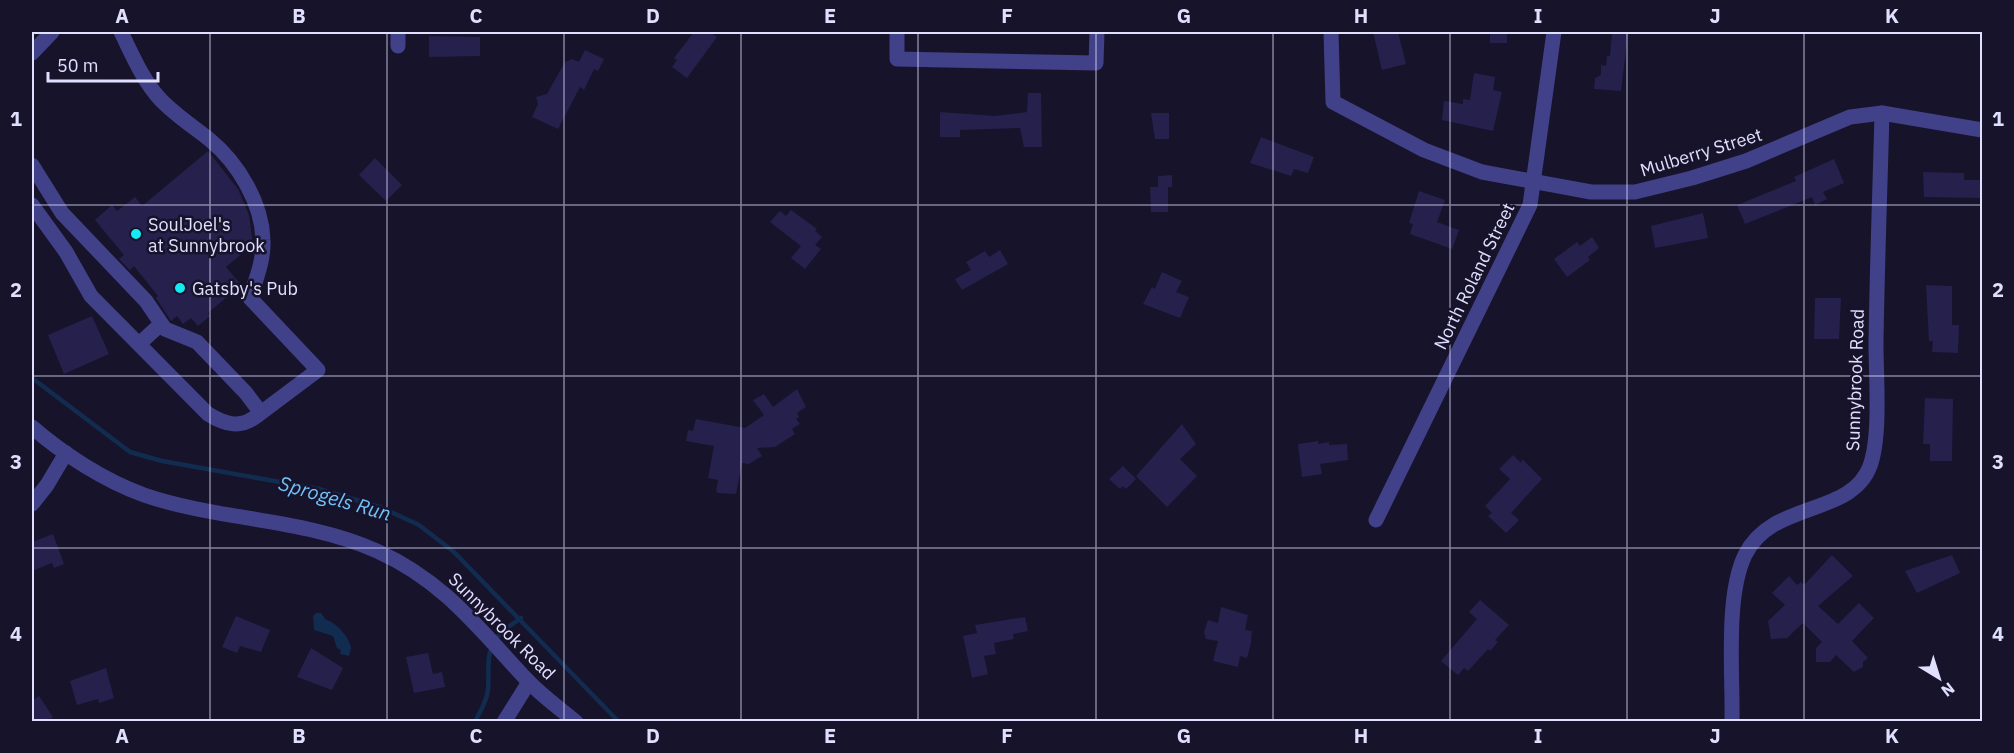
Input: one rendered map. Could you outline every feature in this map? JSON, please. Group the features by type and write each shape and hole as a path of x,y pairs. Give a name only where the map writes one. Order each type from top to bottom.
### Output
{"street":[{"path":"32,53 52,32"},
{"path":"32,205 66,252 91,296 215,419 233,426 250,422 318,370 250,298 261,264 263,238 254,201 241,174 212,141 160,99 138,67 121,32"},
{"path":"897,32 897,59 1096,63 1097,32"},
{"name":"Mulberry Street","path":"1331,32 1333,102 1424,150 1482,172 1591,192 1635,192 1746,161 1850,117 1882,113 1983,130"},
{"name":"North Roland Street","path":"1376,520 1530,205 1554,32"},
{"name":"Sunnybrook Road","path":"1732,722 1735,588 1746,555 1769,526 1849,492 1860,483 1872,459 1876,402 1877,227 1882,113"},
{"path":"32,165 62,213 146,301 161,324 176,335 197,342 246,393 258,409 258,415"},
{"path":"139,344 161,324"},
{"name":"Sunnybrook Road","path":"32,427 66,453 142,494 210,511 322,532 393,558 443,591 493,641 529,682 576,722"},
{"path":"32,504 47,485 66,453"},
{"path":"504,722 529,682"}],"water":[{"path":"321,613 345,635 351,648 349,656 340,654 341,650 337,648 333,636 314,630 313,616"}],"building":[{"path":"694,32 710,32 717,37 687,78 672,67 677,60 674,58"},
{"path":"1373,32 1398,32 1406,64 1382,70"},
{"path":"1490,32 1507,32 1507,43 1490,43"},
{"path":"1612,32 1628,34 1621,91 1594,89 1595,78 1601,75 1601,65 1606,66 1607,56 1610,56"},
{"path":"429,36 480,37 480,56 429,57"},
{"path":"585,50 604,59 598,71 594,69 584,90 580,87 558,129 532,117 538,104 536,97 547,94 565,62 572,59 579,62"},
{"path":"1474,73 1495,77 1493,90 1502,92 1493,131 1442,120 1444,101 1463,104 1463,99 1470,100"},
{"path":"1028,93 1041,93 1042,147 1024,147 1020,128 960,130 960,137 940,137 940,112 995,116 1027,112"},
{"path":"1151,113 1169,113 1169,139 1155,139"},
{"path":"1261,137 1314,157 1308,173 1294,169 1291,176 1250,163"},
{"path":"208,151 238,189 249,215 253,244 226,267 241,285 208,313 210,316 198,326 191,318 183,324 177,316 171,321 156,298 158,296 134,266 130,270 119,259 124,255 95,220 112,205 117,211 135,197 142,206"},
{"path":"375,158 402,185 386,201 359,175"},
{"path":"1834,159 1844,183 1823,192 1827,199 1815,205 1812,197 1745,224 1737,205 1796,181 1794,177"},
{"path":"1923,172 1964,173 1964,180 1983,180 1983,198 1924,197"},
{"path":"1172,175 1172,187 1158,187 1158,176"},
{"path":"1150,187 1168,187 1168,212 1151,212"},
{"path":"1419,191 1445,200 1437,222 1459,230 1452,249 1410,234 1413,224 1409,223"},
{"path":"791,210 817,229 815,231 822,237 815,245 821,249 805,269 791,258 801,246 770,222 780,211 786,216"},
{"path":"1703,213 1708,238 1655,248 1651,226"},
{"path":"1592,237 1599,248 1588,257 1590,260 1567,277 1554,259 1577,242 1580,246"},
{"path":"1000,250 1008,264 962,290 955,279 971,270 966,262 985,251 989,257"},
{"path":"1162,272 1182,281 1176,292 1189,297 1180,318 1143,304 1152,287 1155,289"},
{"path":"1926,285 1952,286 1952,325 1959,325 1958,353 1932,352 1933,341 1929,341"},
{"path":"1815,298 1841,298 1839,339 1814,339"},
{"path":"92,316 109,354 64,374 48,335"},
{"path":"797,389 806,407 797,413 799,417 796,419 800,424 792,429 795,434 775,447 757,448 762,456 749,464 742,463 736,494 718,493 716,491 718,480 708,478 714,446 686,441 688,430 693,431 696,419 745,428 764,415 753,400 764,394 773,407"},
{"path":"1925,398 1953,399 1952,461 1930,461 1930,444 1923,444"},
{"path":"1182,424 1196,444 1180,459 1197,476 1167,507 1136,476"},
{"path":"1318,441 1318,444 1329,442 1329,445 1347,444 1348,460 1320,464 1322,474 1302,477 1298,444"},
{"path":"1513,455 1521,463 1522,459 1542,479 1511,513 1519,520 1506,533 1488,516 1492,513 1485,506 1510,479 1499,469"},
{"path":"1123,466 1136,479 1126,489 1123,486 1120,489 1109,479"},
{"path":"53,534 64,564 54,568 52,563 32,571 32,542"},
{"path":"1832,555 1853,576 1818,606 1838,624 1859,603 1874,618 1852,641 1868,658 1863,662 1863,667 1854,672 1836,655 1830,662 1816,662 1816,648 1822,642 1803,623 1787,638 1771,639 1768,621 1785,605 1772,593 1789,576 1797,585 1801,582 1804,585"},
{"path":"1952,555 1960,573 1917,593 1905,571"},
{"path":"1480,600 1509,625 1495,640 1498,642 1490,651 1488,649 1468,671 1464,668 1458,675 1441,661 1477,619 1469,612"},
{"path":"1221,607 1248,615 1245,630 1252,631 1251,643 1247,658 1240,656 1238,667 1213,661 1218,641 1206,639 1204,632 1208,620 1218,623"},
{"path":"236,616 270,630 261,652 240,646 237,653 222,647"},
{"path":"1025,617 1028,631 1013,634 1014,639 994,643 996,654 984,656 988,674 972,678 963,636 977,633 975,625"},
{"path":"311,648 343,668 332,690 297,677"},
{"path":"428,653 433,674 442,672 445,687 414,693 406,657"},
{"path":"106,668 114,698 99,703 98,699 77,705 70,681"},
{"path":"39,696 53,717 47,722 32,722 32,701"}],"waterway":[{"name":"Sprogels Run","path":"32,378 130,452 162,461 319,489 380,507 419,525 454,552 619,722"},
{"path":"496,640 500,633 521,618"},
{"path":"475,722 487,695 489,658 492,647"}],"place":[{"name":"SoulJoel's at Sunnybrook","path":"136,234"},
{"name":"Gatsby's Pub","path":"180,288"}]}
